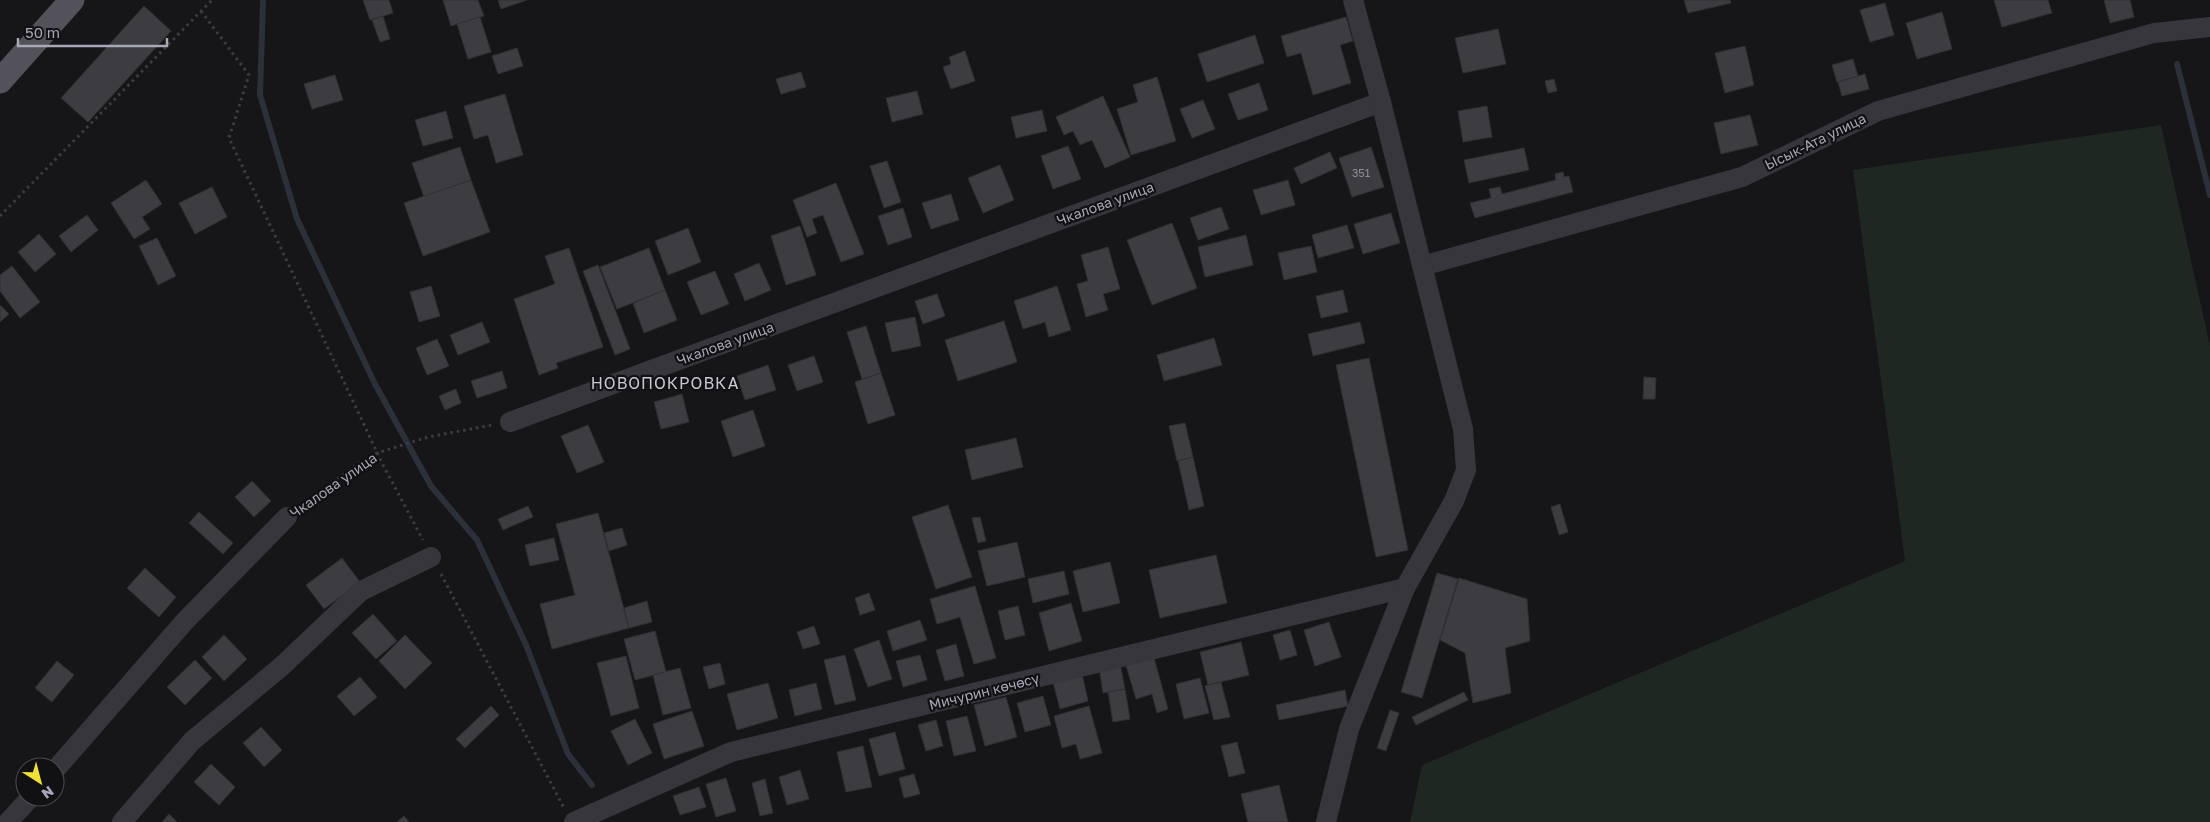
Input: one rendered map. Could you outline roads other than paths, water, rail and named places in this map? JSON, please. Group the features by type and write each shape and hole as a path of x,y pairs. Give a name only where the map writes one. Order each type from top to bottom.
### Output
{"main road":[{"path":"0,81 72,0"}],"street":[{"path":"1326,822 1349,729 1405,588 1454,501 1466,470 1463,429 1381,102 1353,0"},
{"name":"Ысык-Ата улица","path":"1422,266 1742,177 1878,111 2154,33 2210,27"},
{"name":"Чкалова улица","path":"510,422 1381,102"},
{"name":"Чкалова улица","path":"65,759 185,621 287,517"},
{"path":"122,822 192,741 282,666 361,591 431,556"},
{"name":"Мичурин көчөсү","path":"570,818 731,752 1405,588"},
{"path":"8,822 22,807"}],"waterway":[{"path":"263,0 260,95 297,219 375,384 431,486 477,540 526,645 568,754 592,785"},
{"path":"2177,64 2210,195"}],"district":[{"name":"НОВОПОКРОВКА","path":"665,383"}]}
